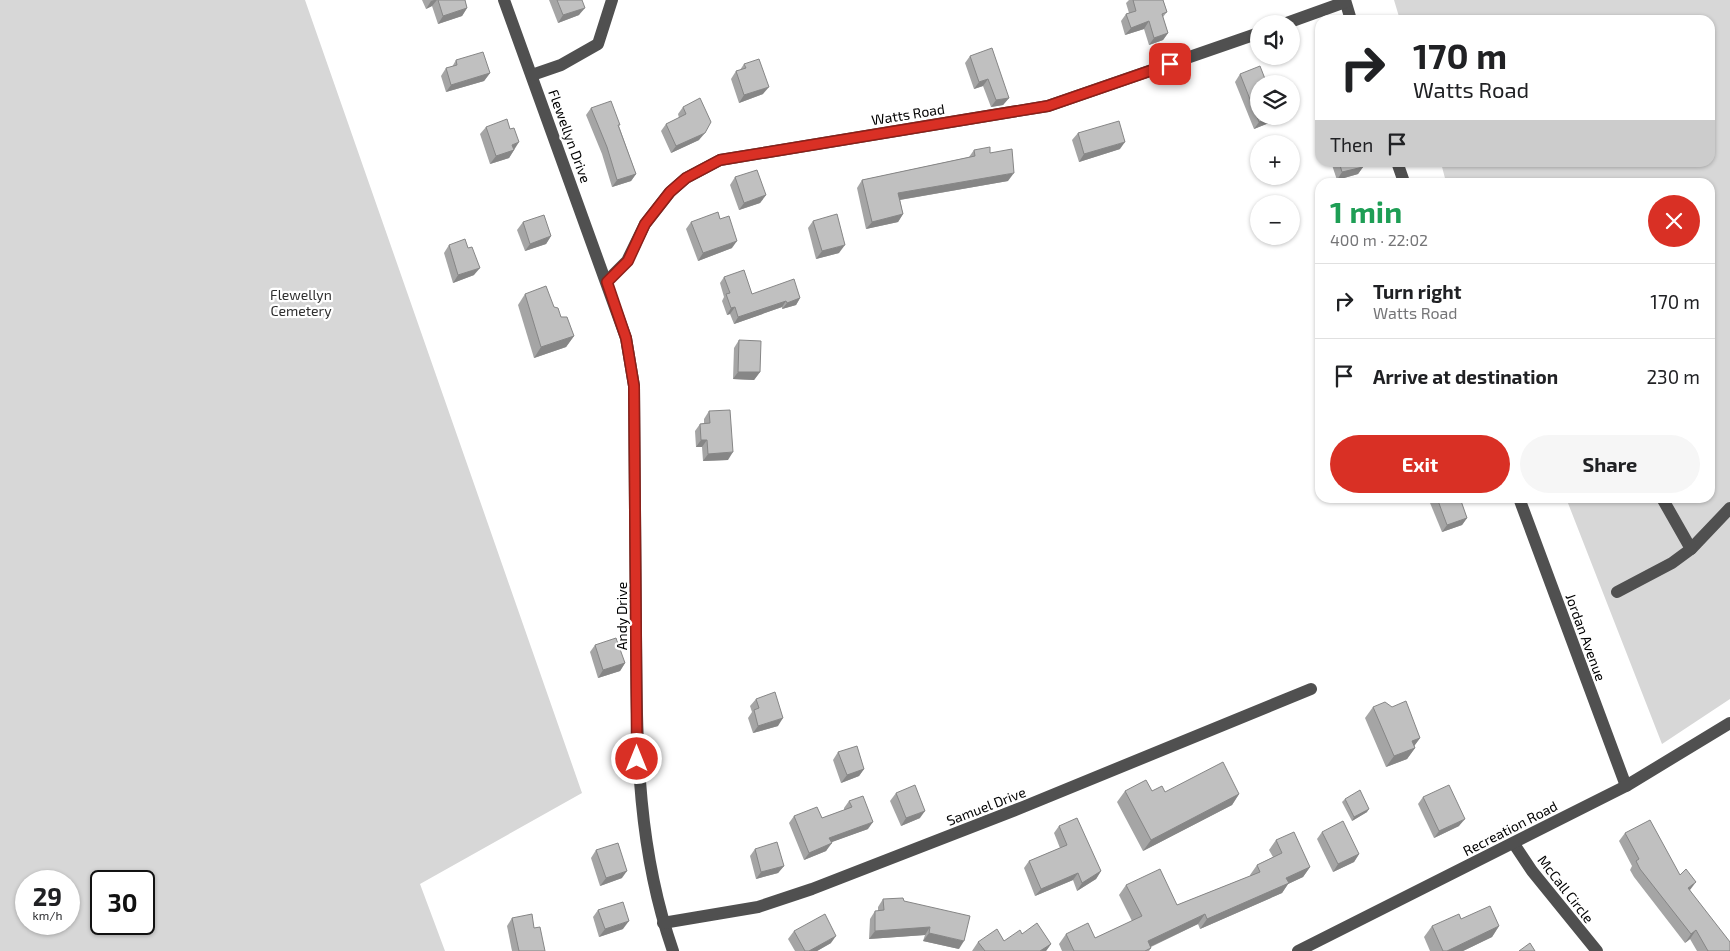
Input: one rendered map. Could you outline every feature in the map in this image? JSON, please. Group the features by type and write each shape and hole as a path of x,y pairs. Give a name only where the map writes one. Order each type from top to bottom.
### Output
{"street":[{"name":"Flewellyn Drive","path":"504,0 607,282"},
{"path":"532,75 561,65 598,44 612,0"},
{"path":"1300,18 1345,1 1349,15"},
{"name":"Watts Road","path":"607,282 628,261 645,224 670,192 686,178 720,160 1048,106 1250,36"},
{"name":"Andy Drive","path":"607,282 626,338 634,386 637,759 643,827 663,923 673,951"},
{"name":"Jordan Avenue","path":"1520,503 1626,786"},
{"path":"1665,503 1691,549"},
{"path":"1617,592 1672,563 1691,549 1730,508"},
{"name":"Samuel Drive","path":"663,923 758,907 812,889 1024,808 1311,689"},
{"name":"Recreation Road","path":"1298,951 1626,786 1730,723"},
{"name":"McCall Circle","path":"1514,844 1532,871 1597,951"}],"green space":[{"name":"Flewellyn Cemetery","path":"0,0 305,0 582,793 420,884 445,951 0,951"},
{"path":"1394,0 1730,0 1730,699 1662,744 1568,503 1715,503 1715,178 1445,178 1442,167 1715,167 1715,15 1398,15"}],"building":[{"path":"438,0 465,0 467,8 443,16"},
{"path":"557,0 582,0 585,8 563,15"},
{"path":"1133,0 1163,0 1167,12 1162,14 1168,33 1154,38 1149,21 1131,28 1126,14 1136,11"},
{"path":"992,48 1009,98 996,100 988,79 979,82 970,56"},
{"path":"483,52 490,73 451,85 446,68 457,65 456,60"},
{"path":"759,59 769,87 744,95 736,71 746,68 744,64"},
{"path":"1260,66 1264,75 1250,75 1250,99 1240,74"},
{"path":"700,98 711,122 705,133 676,146 666,124 686,114 683,107"},
{"path":"611,101 636,174 617,180 607,147 591,108"},
{"path":"507,119 510,129 514,128 519,142 512,145 514,150 496,156 486,127"},
{"path":"1119,121 1125,142 1084,154 1078,133"},
{"path":"990,147 990,153 1012,149 1014,173 898,193 903,214 872,222 862,180 975,156 974,150"},
{"path":"1340,167 1363,167 1342,172"},
{"path":"757,170 766,195 744,203 735,177"},
{"path":"718,212 720,219 729,216 737,241 703,253 691,222"},
{"path":"837,214 845,245 822,251 813,221"},
{"path":"544,215 551,236 530,244 523,222"},
{"path":"465,239 468,248 472,247 480,268 458,275 449,245"},
{"path":"744,270 752,294 794,279 800,298 738,317 735,307 731,308 726,294 730,293 724,277"},
{"path":"546,286 554,307 558,308 561,317 567,317 574,336 541,347 525,294"},
{"path":"739,340 761,341 760,372 738,372"},
{"path":"730,410 733,452 708,454 707,440 701,440 700,424 710,423 709,411"},
{"path":"1439,503 1462,503 1467,518 1447,525"},
{"path":"616,638 625,663 603,670 595,645"},
{"path":"775,692 783,718 758,726 754,710 759,708 756,699"},
{"path":"1406,701 1420,738 1412,741 1415,748 1394,756 1373,707 1385,702 1392,707"},
{"path":"857,746 864,769 847,775 838,752"},
{"path":"1223,762 1239,794 1151,840 1125,791 1146,780 1152,791 1162,786 1165,792"},
{"path":"915,785 925,811 906,818 896,793"},
{"path":"1449,785 1465,819 1439,831 1423,797"},
{"path":"1360,790 1369,809 1354,817 1345,799"},
{"path":"863,796 873,822 829,838 832,843 809,853 794,816 817,807 822,818 852,807 849,801"},
{"path":"1077,818 1101,871 1082,883 1078,873 1041,889 1029,861 1067,845 1059,826"},
{"path":"1650,820 1680,875 1686,869 1696,882 1688,888 1730,942 1730,951 1708,951 1696,930 1691,934 1640,869 1636,861 1639,859 1625,833"},
{"path":"1343,821 1359,854 1338,864 1322,832"},
{"path":"1294,832 1310,867 1286,878 1289,883 1207,919 1205,914 1148,941 1151,948 1145,951 1074,951 1066,934 1088,923 1095,938 1142,916 1126,885 1160,869 1177,905 1260,872 1257,865 1282,853 1276,840"},
{"path":"777,842 784,866 761,872 755,849"},
{"path":"618,843 627,871 606,878 596,850"},
{"path":"903,898 904,901 970,916 964,941 929,933 930,927 875,931 875,911 884,910 883,899"},
{"path":"623,902 629,921 605,929 598,910"},
{"path":"1490,906 1499,926 1447,951 1443,951 1432,926 1459,914 1461,919"},
{"path":"532,914 534,928 540,927 545,951 519,951 512,918"},
{"path":"825,914 836,936 809,951 805,951 794,931"},
{"path":"1037,923 1051,944 1040,951 985,951 978,942 997,929 1004,941 1020,930 1022,934"},
{"path":"1530,943 1535,951 1519,951"}],"route":[{"path":"637,759 634,386 626,338 607,282 628,261 645,224 670,192 686,178 720,160 1048,106 1170,64"}]}
